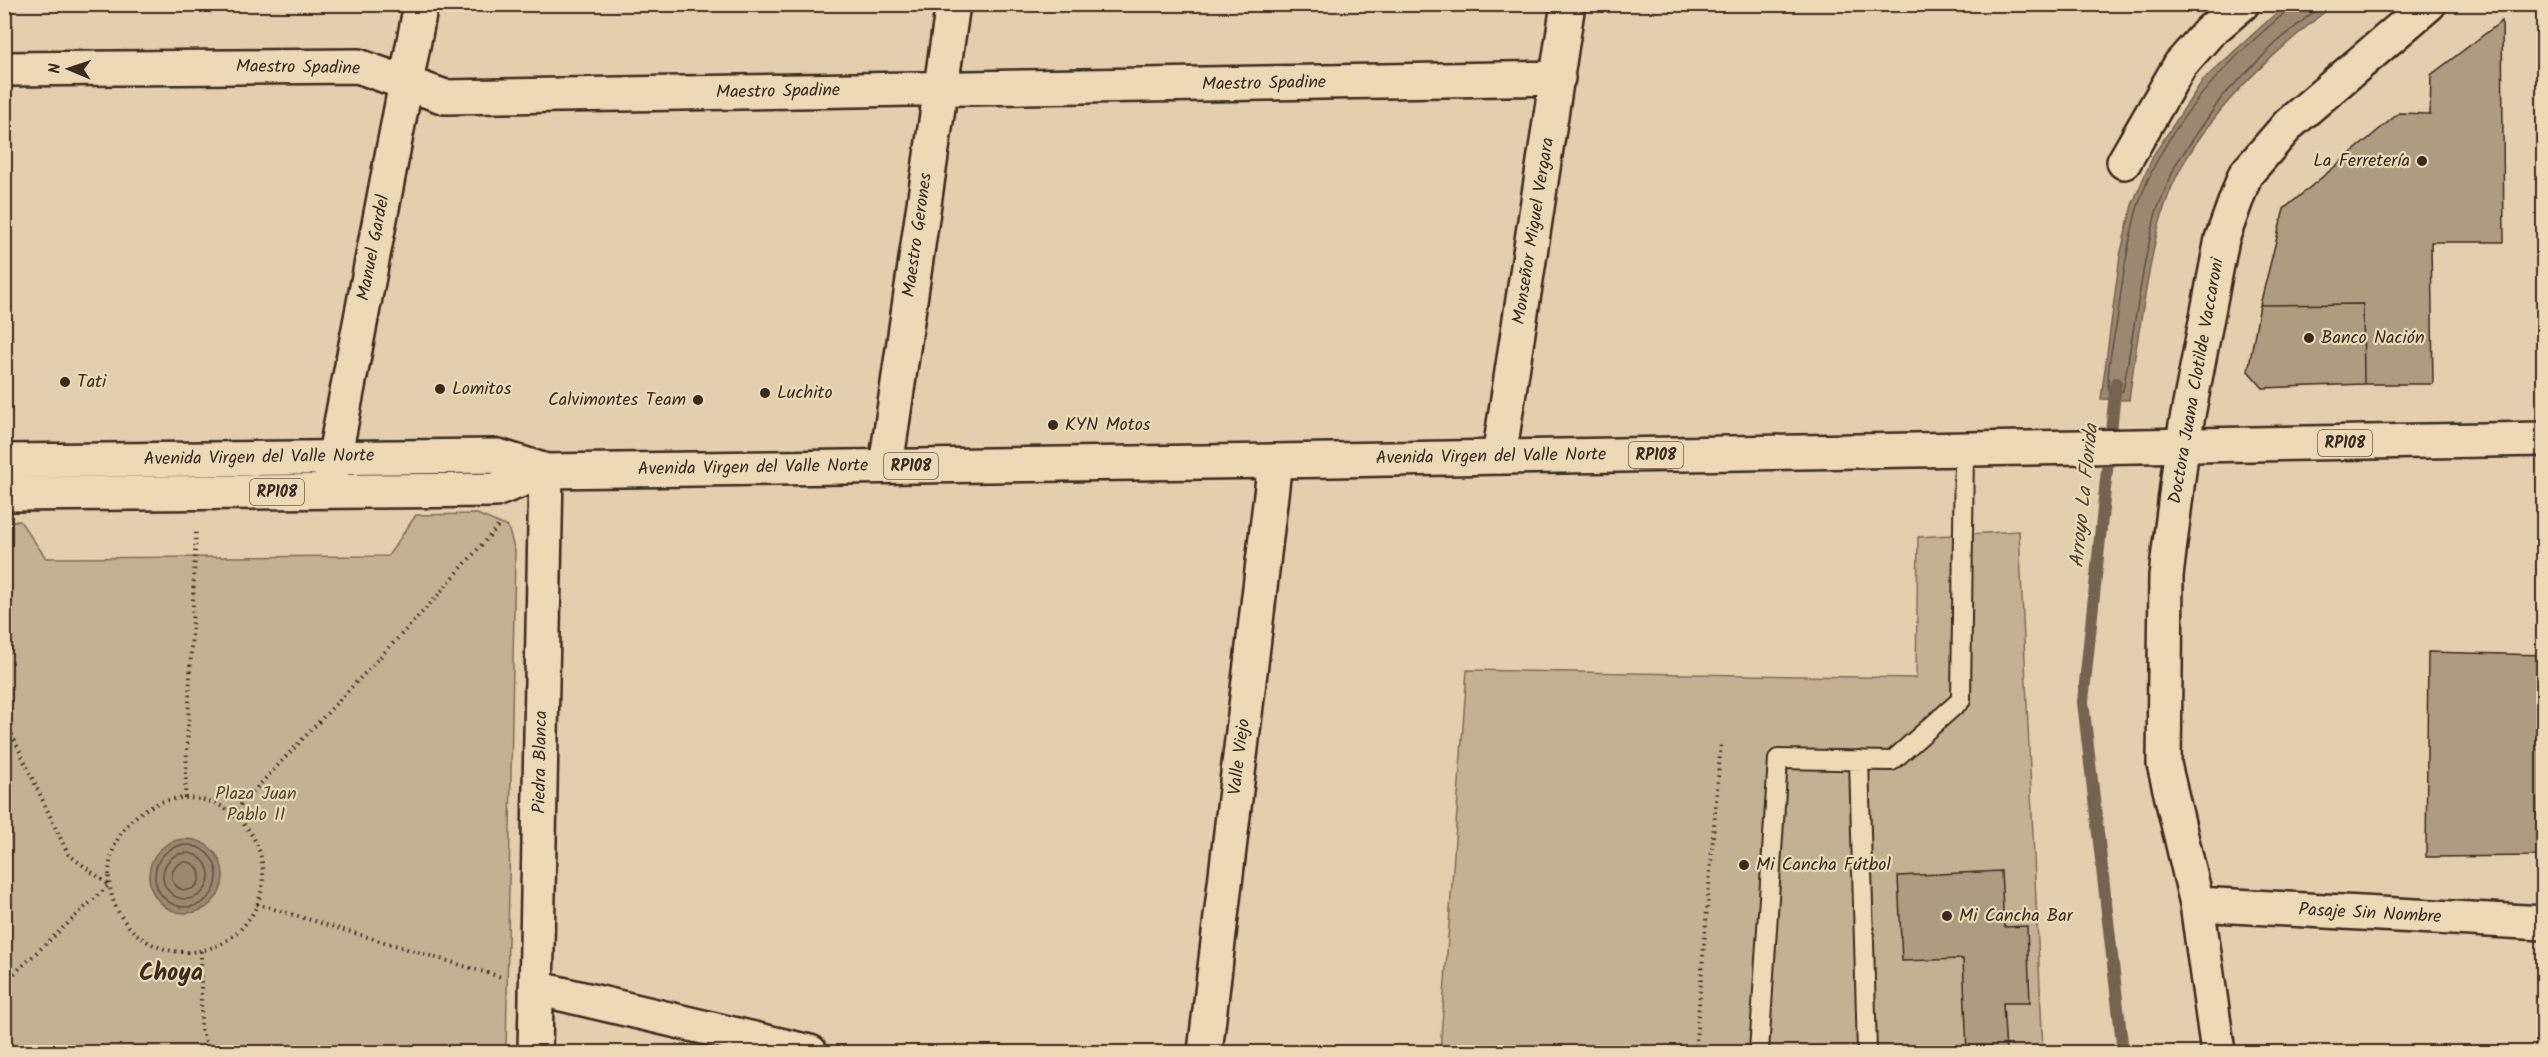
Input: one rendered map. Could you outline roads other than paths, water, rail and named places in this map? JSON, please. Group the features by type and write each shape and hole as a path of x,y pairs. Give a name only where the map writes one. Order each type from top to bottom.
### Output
{"street":[{"name":"Manuel Gardel","path":"328,492 421,4"},
{"name":"Maestro Gerones","path":"886,466 953,4"},
{"name":"Monseñor Miguel Vergara","path":"1499,457 1568,4"},
{"path":"2124,162 2180,65 2210,32 2242,4"},
{"name":"Doctora Juana Clotilde Vaccaroni","path":"2218,1053 2197,904 2164,764 2166,576 2182,446 2222,239 2245,175 2289,124 2429,4"},
{"name":"Maestro Spadine","path":"4,69 358,66 445,97 1558,78"},
{"name":"Avenida Virgen del Valle Norte","path":"4,461 498,456 546,471 2544,439"},
{"name":"Valle Viejo","path":"1205,1053 1275,461"},
{"name":"Avenida Virgen del Valle Norte","path":"4,494 495,490 546,471"},
{"name":"Piedra Blanca","path":"535,1053 546,471"},
{"name":"Pasaje Sin Nombre","path":"2197,904 2544,923"},
{"path":"536,988 810,1053"}],"lane":[{"path":"1759,1053 1778,759 1892,761 1960,700 1964,449"},
{"path":"1859,760 1867,1053"}],"water":[{"path":"2285,5 2333,5 2269,59 2231,98 2197,142 2182,166 2167,198 2157,232 2129,400 2101,399 2120,256 2132,205 2154,154 2203,80"},
{"path":"186,839 207,845 217,855 223,876 217,897 207,907 186,913 165,907 155,897 149,876 155,855 165,845"}],"waterway":[{"name":"Arroyo La Florida","path":"2116,383 2083,702 2123,1052"}],"place":[{"name":"La Ferretería","path":"2422,161"},
{"name":"Banco Nación","path":"2309,338"},
{"name":"Tati","path":"65,382"},
{"name":"Lomitos","path":"440,389"},
{"name":"Luchito","path":"765,393"},
{"name":"Calvimontes Team","path":"698,400"},
{"name":"KYN Motos","path":"1053,425"},
{"name":"Mi Cancha Fútbol","path":"1744,865"},
{"name":"Mi Cancha Bar","path":"1947,916"}],"district":[{"name":"Choya","path":"171,973"}],"park label":[{"name":"Plaza Juan Pablo II","path":"256,804"}]}
